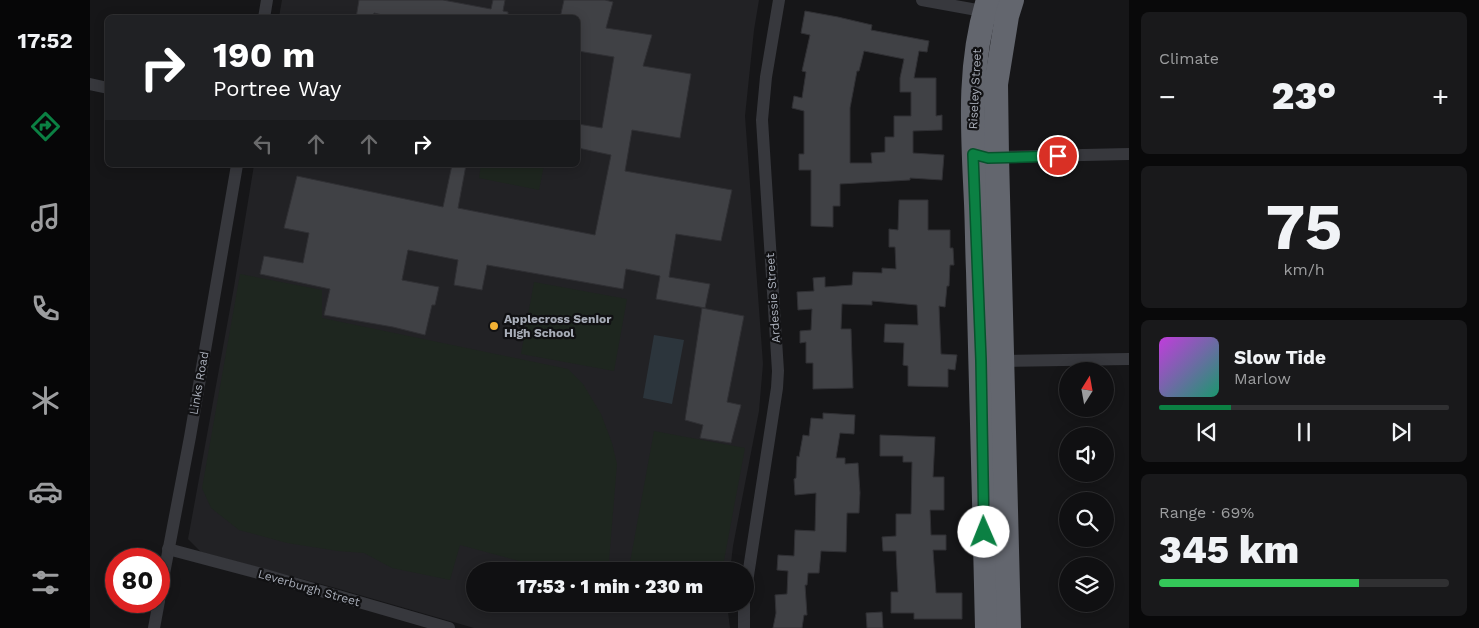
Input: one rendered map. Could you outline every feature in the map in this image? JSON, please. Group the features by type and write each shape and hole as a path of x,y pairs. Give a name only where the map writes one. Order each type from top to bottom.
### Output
{"highway":[{"name":"Riseley Street","path":"986,6 977,44 972,86 973,154 992,361 1009,628"},
{"name":"Riseley Street","path":"987,628 996,84 1009,8"}],"street":[{"path":"265,15 268,0"},
{"name":"Ardessie Street","path":"750,562 778,371 762,120 766,78 779,0"},
{"path":"922,0 1009,8"},
{"path":"90,84 105,87"},
{"path":"973,154 988,158 1129,154"},
{"name":"Links Road","path":"168,548 237,167"},
{"path":"992,361 1129,359"},
{"name":"Leverburgh Street","path":"170,550 449,628"},
{"path":"744,612 744,628"},
{"name":"Links Road","path":"154,628 157,613"}],"shaded area":[{"name":"Applecross Senior High School","path":"282,0 759,0 745,116 763,364 759,411 731,562 466,562 466,612 728,612 730,628 474,628 201,552 188,539 254,167 580,167 580,15 279,15"},
{"path":"481,167 544,167 539,190 479,178"},
{"path":"240,274 322,290 322,318 568,369 583,384 601,414 612,443 617,464 608,562 523,562 460,545 450,580 392,568 364,553 287,543 239,530 211,508 202,488"},
{"path":"534,282 627,299 614,371 521,354"},
{"path":"654,335 684,340 672,404 643,398"},
{"path":"654,431 745,448 724,562 630,562"}],"building":[{"path":"359,0 443,0 491,9 493,0 505,0 503,11 508,12 508,15 382,15 374,13 374,15 356,15"},
{"path":"564,0 605,0 613,2 606,28 652,35 643,66 691,74 680,138 632,130 625,171 732,190 721,241 676,234 669,277 710,284 705,308 656,299 660,276 626,269 623,289 487,265 482,290 454,285 458,260 408,250 402,280 439,287 435,305 432,305 425,335 393,327 324,315 330,289 260,274 264,256 303,263 309,233 284,228 297,176 443,207 452,167 466,167 458,208 595,235 611,155 580,148 580,124 602,128 614,57 580,51 580,15 561,15"},
{"path":"805,11 872,25 871,30 929,41 927,52 919,51 914,78 936,78 936,116 942,115 942,130 913,131 913,153 944,155 942,180 910,178 910,180 840,184 840,206 833,206 833,227 811,226 811,170 799,170 799,154 804,154 804,111 792,108 794,96 802,98 806,72 802,71 810,35 801,33","holes":["864,51 904,59 900,78 900,92 911,92 911,116 894,116 894,137 885,137 885,152 871,153 872,163 850,163 850,108 857,71 859,71"]},
{"path":"899,200 928,200 928,230 950,230 950,248 953,248 954,265 950,265 945,307 939,306 941,354 957,355 955,370 948,369 948,387 908,386 908,366 903,365 904,343 884,342 885,324 918,325 917,305 872,301 872,305 842,304 841,329 851,329 853,388 813,389 813,363 806,363 806,342 800,343 800,331 811,330 812,309 798,310 797,292 814,291 813,278 825,277 825,287 852,285 853,272 882,273 882,268 896,269 895,247 889,247 889,229 898,230"},
{"path":"702,308 744,316 727,402 741,405 731,443 700,438 703,425 685,420"},
{"path":"823,413 855,415 854,434 840,433 836,458 845,458 845,464 858,463 859,513 847,513 846,552 821,551 819,573 808,573 807,585 805,585 807,615 804,615 802,628 773,628 776,613 775,595 787,594 788,571 777,570 778,555 794,556 795,530 815,531 816,493 795,495 794,479 796,478 797,456 799,457 803,435 809,436 811,418 823,419"},
{"path":"880,435 935,437 933,477 944,477 944,510 930,510 931,535 946,535 946,550 933,550 936,593 962,593 962,619 914,619 914,613 891,613 891,592 898,592 896,551 883,551 882,537 896,536 896,514 911,514 912,462 903,462 903,456 880,456"},
{"path":"882,612 883,628 867,628 866,613"}],"place":[{"name":"Applecross Senior High School","path":"494,326"}],"route":[{"path":"984,532 981,360 973,154 988,158 1058,156"}]}
